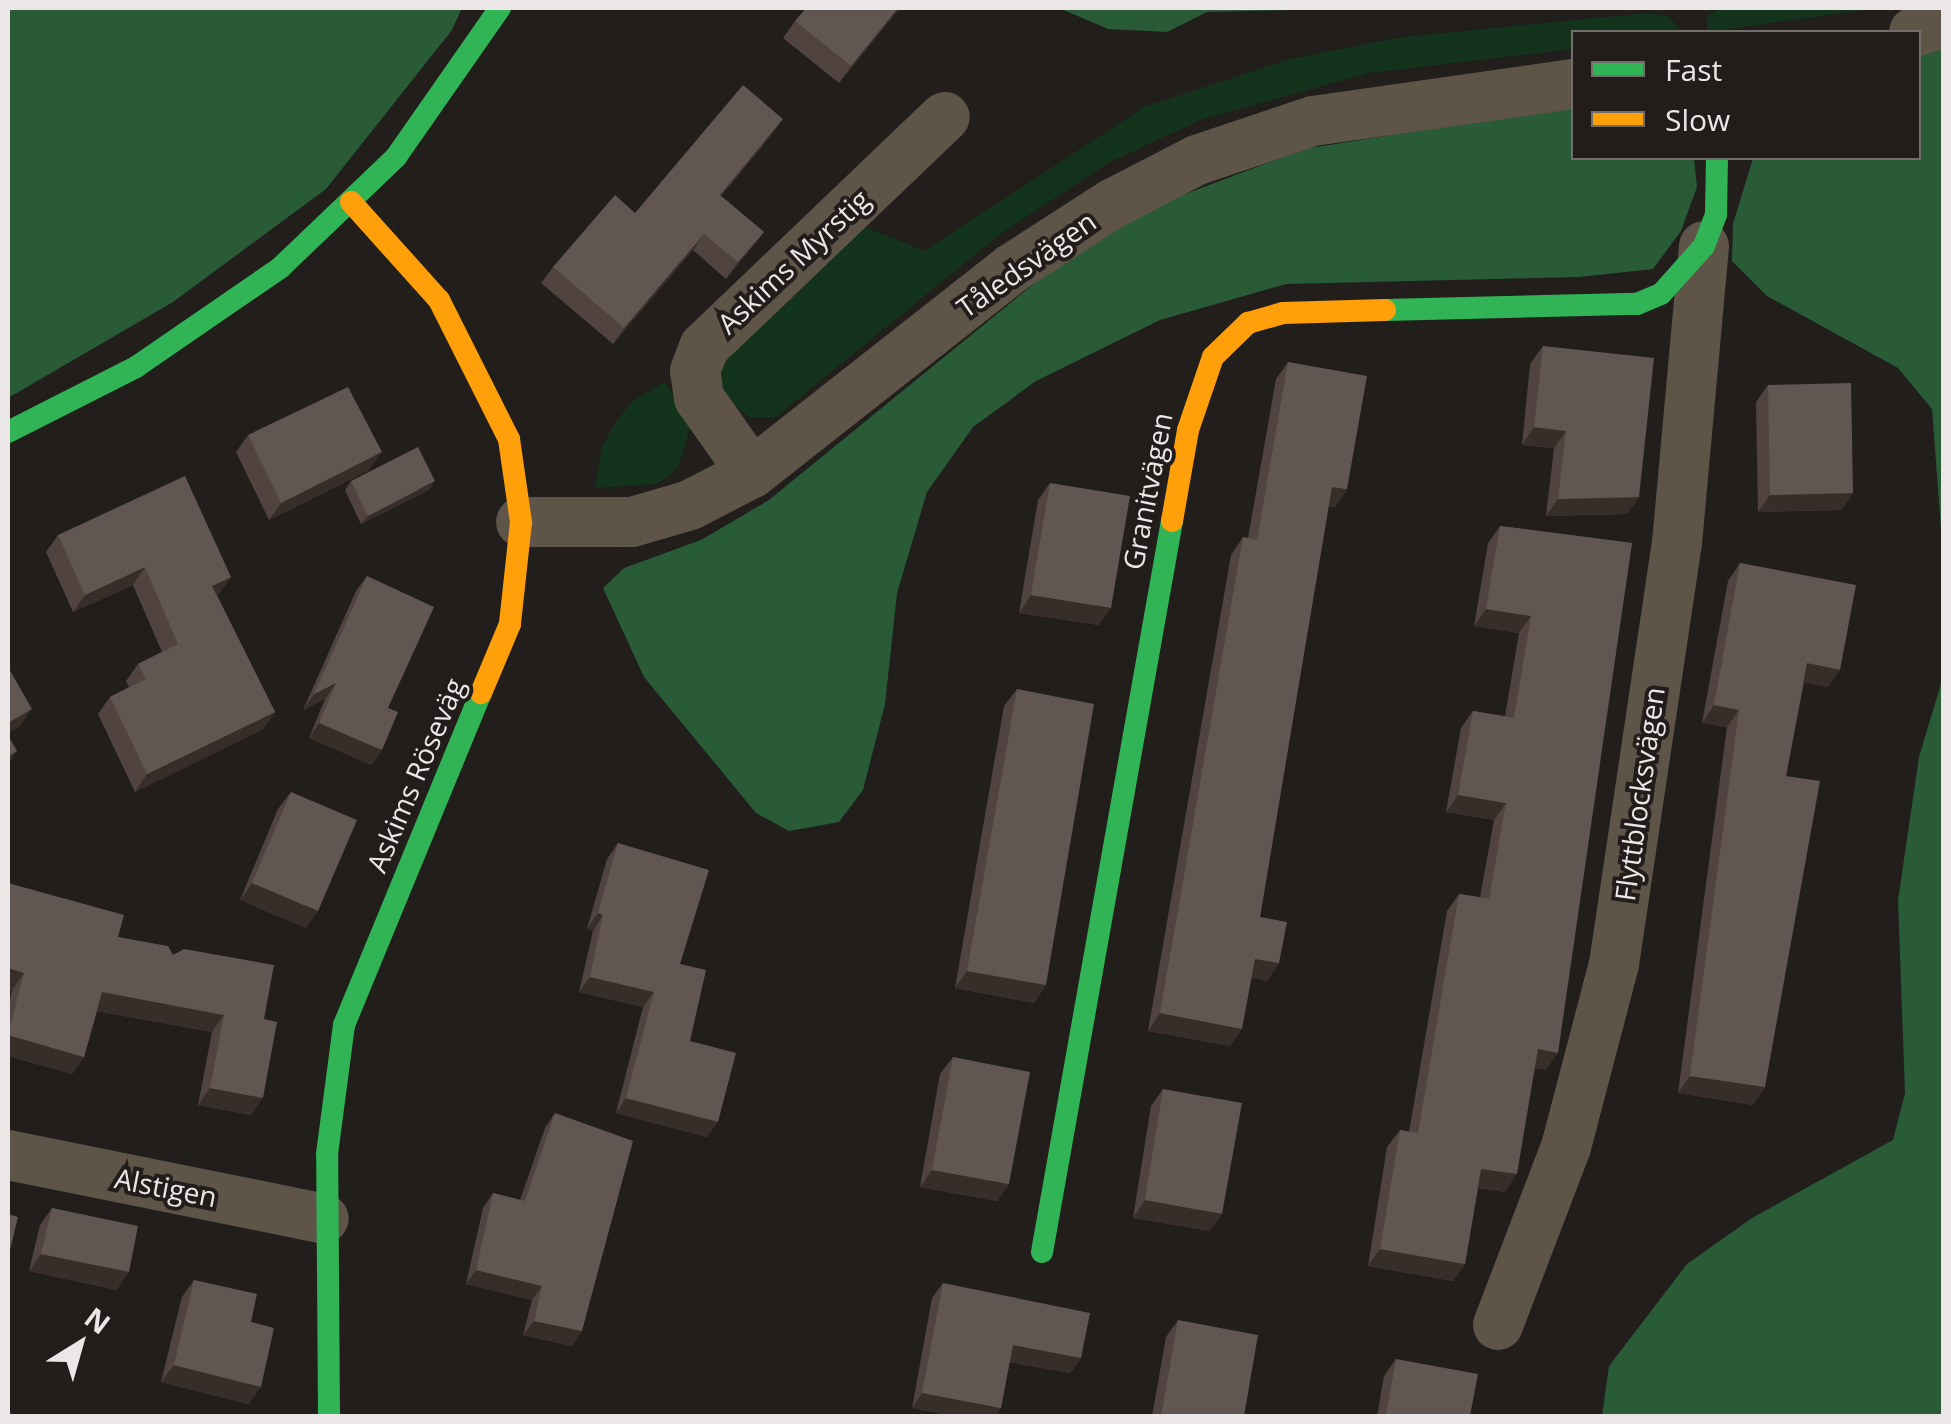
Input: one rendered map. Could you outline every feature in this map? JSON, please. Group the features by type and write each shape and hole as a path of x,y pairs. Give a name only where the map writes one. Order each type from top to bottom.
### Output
{"street":[{"path":"8,432 136,367 209,322 352,202 437,105 500,8"},
{"path":"1920,30 1944,22"},
{"name":"Tåledsvägen","path":"521,522 647,519 752,473 1011,270 1170,172 1254,137 1313,122 1405,103 1571,84"},
{"name":"Askims Myrstig","path":"752,473 699,398 694,371 704,347 945,117"},
{"name":"Granitvägen","path":"1042,1252 1188,430 1213,357 1248,323 1284,314 1637,304 1681,278 1704,246 1716,214 1717,160"},
{"name":"Askims Röseväg","path":"329,1416 324,1219 330,1096 344,1025 510,624 521,522 510,439 470,352 439,300 352,202"},
{"name":"Flyttblocksvägen","path":"1498,1324 1566,1147 1614,964 1677,543 1704,246"},
{"name":"Alstigen","path":"8,1155 324,1219"}],"green space":[{"path":"8,8 462,8 452,30 326,189 173,302 8,398"},
{"path":"1059,8 1368,8 1207,12 1167,32 1108,29"},
{"path":"1720,8 1879,8 1721,30 1707,30 1707,16"},
{"path":"1648,13 1669,16 1680,30 1571,30 1571,49 1369,73 1203,119 1110,162 999,235 776,417 749,417 721,396 719,363 860,225 925,251 1144,107 1286,60 1402,37"},
{"path":"1943,44 1943,556 1932,409 1898,368 1767,296 1732,261 1733,224 1752,160 1921,160 1921,50"},
{"path":"1571,106 1571,160 1694,160 1697,187 1681,231 1653,269 1579,277 1286,284 1160,320 1036,381 973,427 927,492 897,593 885,704 863,790 839,822 789,831 756,813 644,677 603,588 624,568 701,540 769,500 1058,264 1167,201 1304,149"},
{"path":"665,382 692,421 678,468 657,484 595,488 602,446 616,422 632,401"},
{"path":"1943,677 1943,1416 1602,1416 1609,1366 1687,1264 1752,1218 1893,1140 1905,1093 1898,900 1919,757"}],"building":[{"path":"806,8 898,8 851,66 795,21"},
{"path":"743,85 783,119 720,195 764,232 738,262 704,234 624,328 553,267 615,195 635,213"},
{"path":"1543,346 1654,358 1639,497 1558,499 1566,431 1534,427"},
{"path":"1288,362 1367,376 1347,489 1332,487 1260,917 1287,922 1279,963 1255,959 1242,1029 1160,1013 1243,537 1257,540"},
{"path":"1851,383 1853,493 1770,495 1768,385"},
{"path":"348,387 382,452 281,503 248,435"},
{"path":"418,447 435,481 368,516 351,481"},
{"path":"185,476 231,577 212,586 275,712 147,774 110,697 146,679 138,664 178,644 145,567 85,595 58,535"},
{"path":"1050,483 1130,496 1111,608 1031,595"},
{"path":"1500,526 1632,543 1558,1053 1538,1049 1517,1174 1481,1169 1465,1264 1380,1249 1400,1130 1418,1133 1459,894 1489,899 1506,803 1458,795 1473,711 1514,718 1531,616 1486,609"},
{"path":"1740,563 1856,585 1840,670 1807,663 1786,776 1820,781 1765,1087 1690,1076 1739,710 1714,705"},
{"path":"367,576 434,607 388,708 398,712 382,750 319,723 336,683 314,694"},
{"path":"8,667 32,709 8,723"},
{"path":"1017,689 1094,704 1046,985 967,971"},
{"path":"8,735 17,751 8,757"},
{"path":"291,792 357,820 318,911 252,883"},
{"path":"618,843 709,870 680,964 706,970 690,1041 736,1053 718,1122 626,1098 654,992 590,977 603,915 598,913"},
{"path":"8,883 124,915 118,937 168,946 173,955 184,949 274,965 264,1019 277,1022 263,1098 210,1088 224,1015 102,992 84,1057 8,1035 24,973 8,968"},
{"path":"953,1057 1030,1072 1009,1184 932,1170"},
{"path":"1163,1089 1242,1103 1222,1214 1145,1200"},
{"path":"555,1113 633,1141 582,1331 534,1321 542,1286 476,1270 493,1193 525,1201"},
{"path":"52,1208 138,1226 129,1272 41,1254"},
{"path":"8,1214 18,1217 8,1258"},
{"path":"194,1280 257,1294 251,1322 274,1328 261,1387 174,1365"},
{"path":"943,1283 1090,1313 1081,1358 1013,1345 1001,1408 922,1393"},
{"path":"1178,1320 1258,1335 1244,1416 1161,1416"},
{"path":"1396,1359 1478,1374 1470,1416 1386,1416"}],"traffic: fast":[{"path":"8,432 136,367 280,268 396,157 500,8"},
{"path":"1385,310 1637,304 1661,294 1704,246 1716,214 1717,160"},
{"path":"1042,1252 1172,521"},
{"path":"329,1416 327,1154 344,1025 481,693"}],"traffic: slow":[{"path":"351,202 439,300 509,439 521,522 510,624 481,693"},
{"path":"1172,521 1188,430 1213,357 1248,323 1283,313 1385,310"}]}
